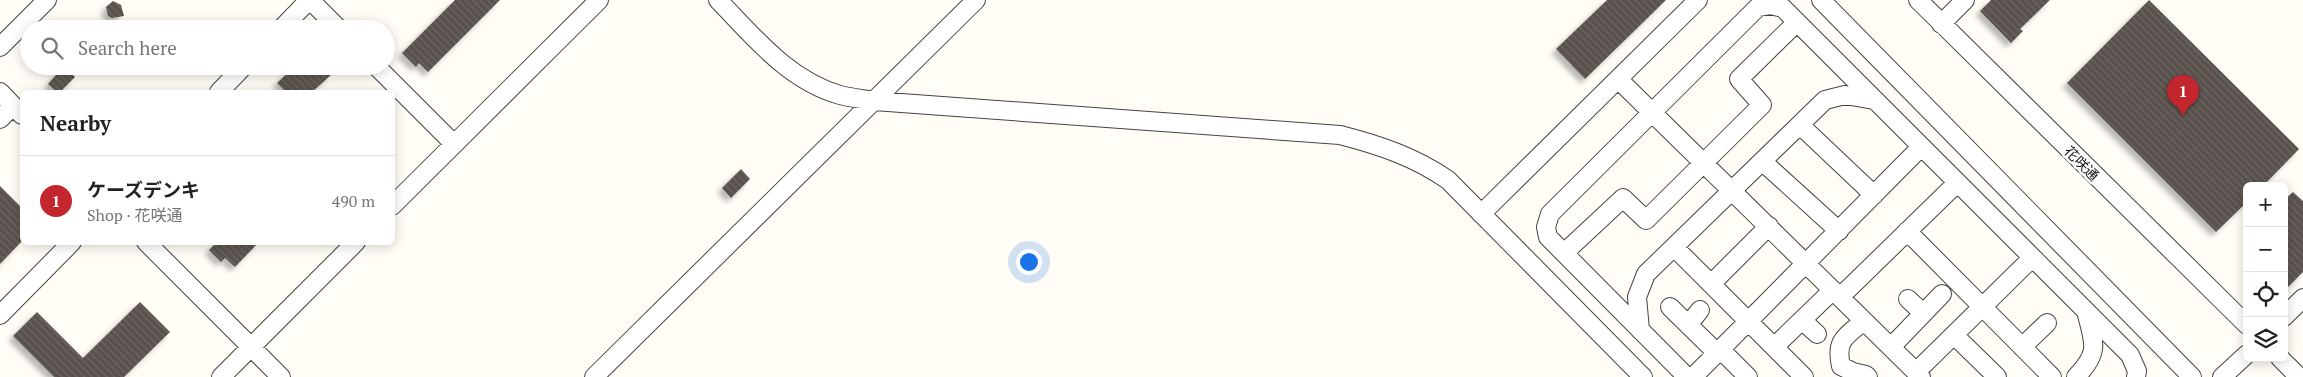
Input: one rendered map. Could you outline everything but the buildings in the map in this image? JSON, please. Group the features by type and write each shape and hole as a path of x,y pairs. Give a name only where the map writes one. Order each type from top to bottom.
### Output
{"street":[{"path":"27,20 47,0"},
{"path":"290,20 310,0 330,20"},
{"path":"395,203 599,0"},
{"path":"718,0 784,67 811,83 840,95 874,101 1340,135 1396,151 1428,166 1448,180 1643,377"},
{"path":"594,377 976,0"},
{"path":"1482,214 1698,0"},
{"path":"1821,0 2192,377"},
{"name":"花咲通","path":"1918,0 2243,321"},
{"path":"1941,24 1965,0"},
{"path":"1687,377 1548,237 1546,227 1550,214 1758,7 1779,4 2130,355 2137,371 2136,377"},
{"path":"1564,253 1623,198 1646,220 1705,162 1762,105 1739,79 1797,22"},
{"path":"0,47 20,27"},
{"path":"221,90 235,75"},
{"path":"385,75 454,144"},
{"path":"1618,79 1705,162 1919,375 1954,335 2032,258"},
{"path":"0,92 18,111 0,119"},
{"path":"1640,330 1637,297 1646,274 1825,100 1845,96 1874,100"},
{"path":"1800,125 1874,195"},
{"path":"1692,377 1839,232 1921,147"},
{"path":"1762,161 1839,232"},
{"path":"1774,347 1802,320 1837,294 1957,183"},
{"path":"1711,284 1769,226"},
{"path":"1907,231 2052,377"},
{"path":"0,315 69,245"},
{"path":"149,245 281,377"},
{"path":"221,377 353,245"},
{"path":"1674,247 1804,377"},
{"path":"1891,346 1942,294"},
{"path":"2288,313 2303,298"},
{"path":"1908,299 1923,313"},
{"path":"1670,307 1748,377"},
{"path":"1688,325 1700,310"},
{"path":"2076,377 2090,363 2095,343 2087,314"},
{"path":"1802,320 1817,334"},
{"path":"1864,321 1843,339 1838,351 1841,366 1868,377"},
{"path":"2022,347 2047,323"},
{"path":"1954,335 1994,376"},
{"path":"2222,377 2243,358"},
{"path":"2284,362 2299,377"}],"place":[{"name":"ケーズデンキ","path":"2183,116"}]}
